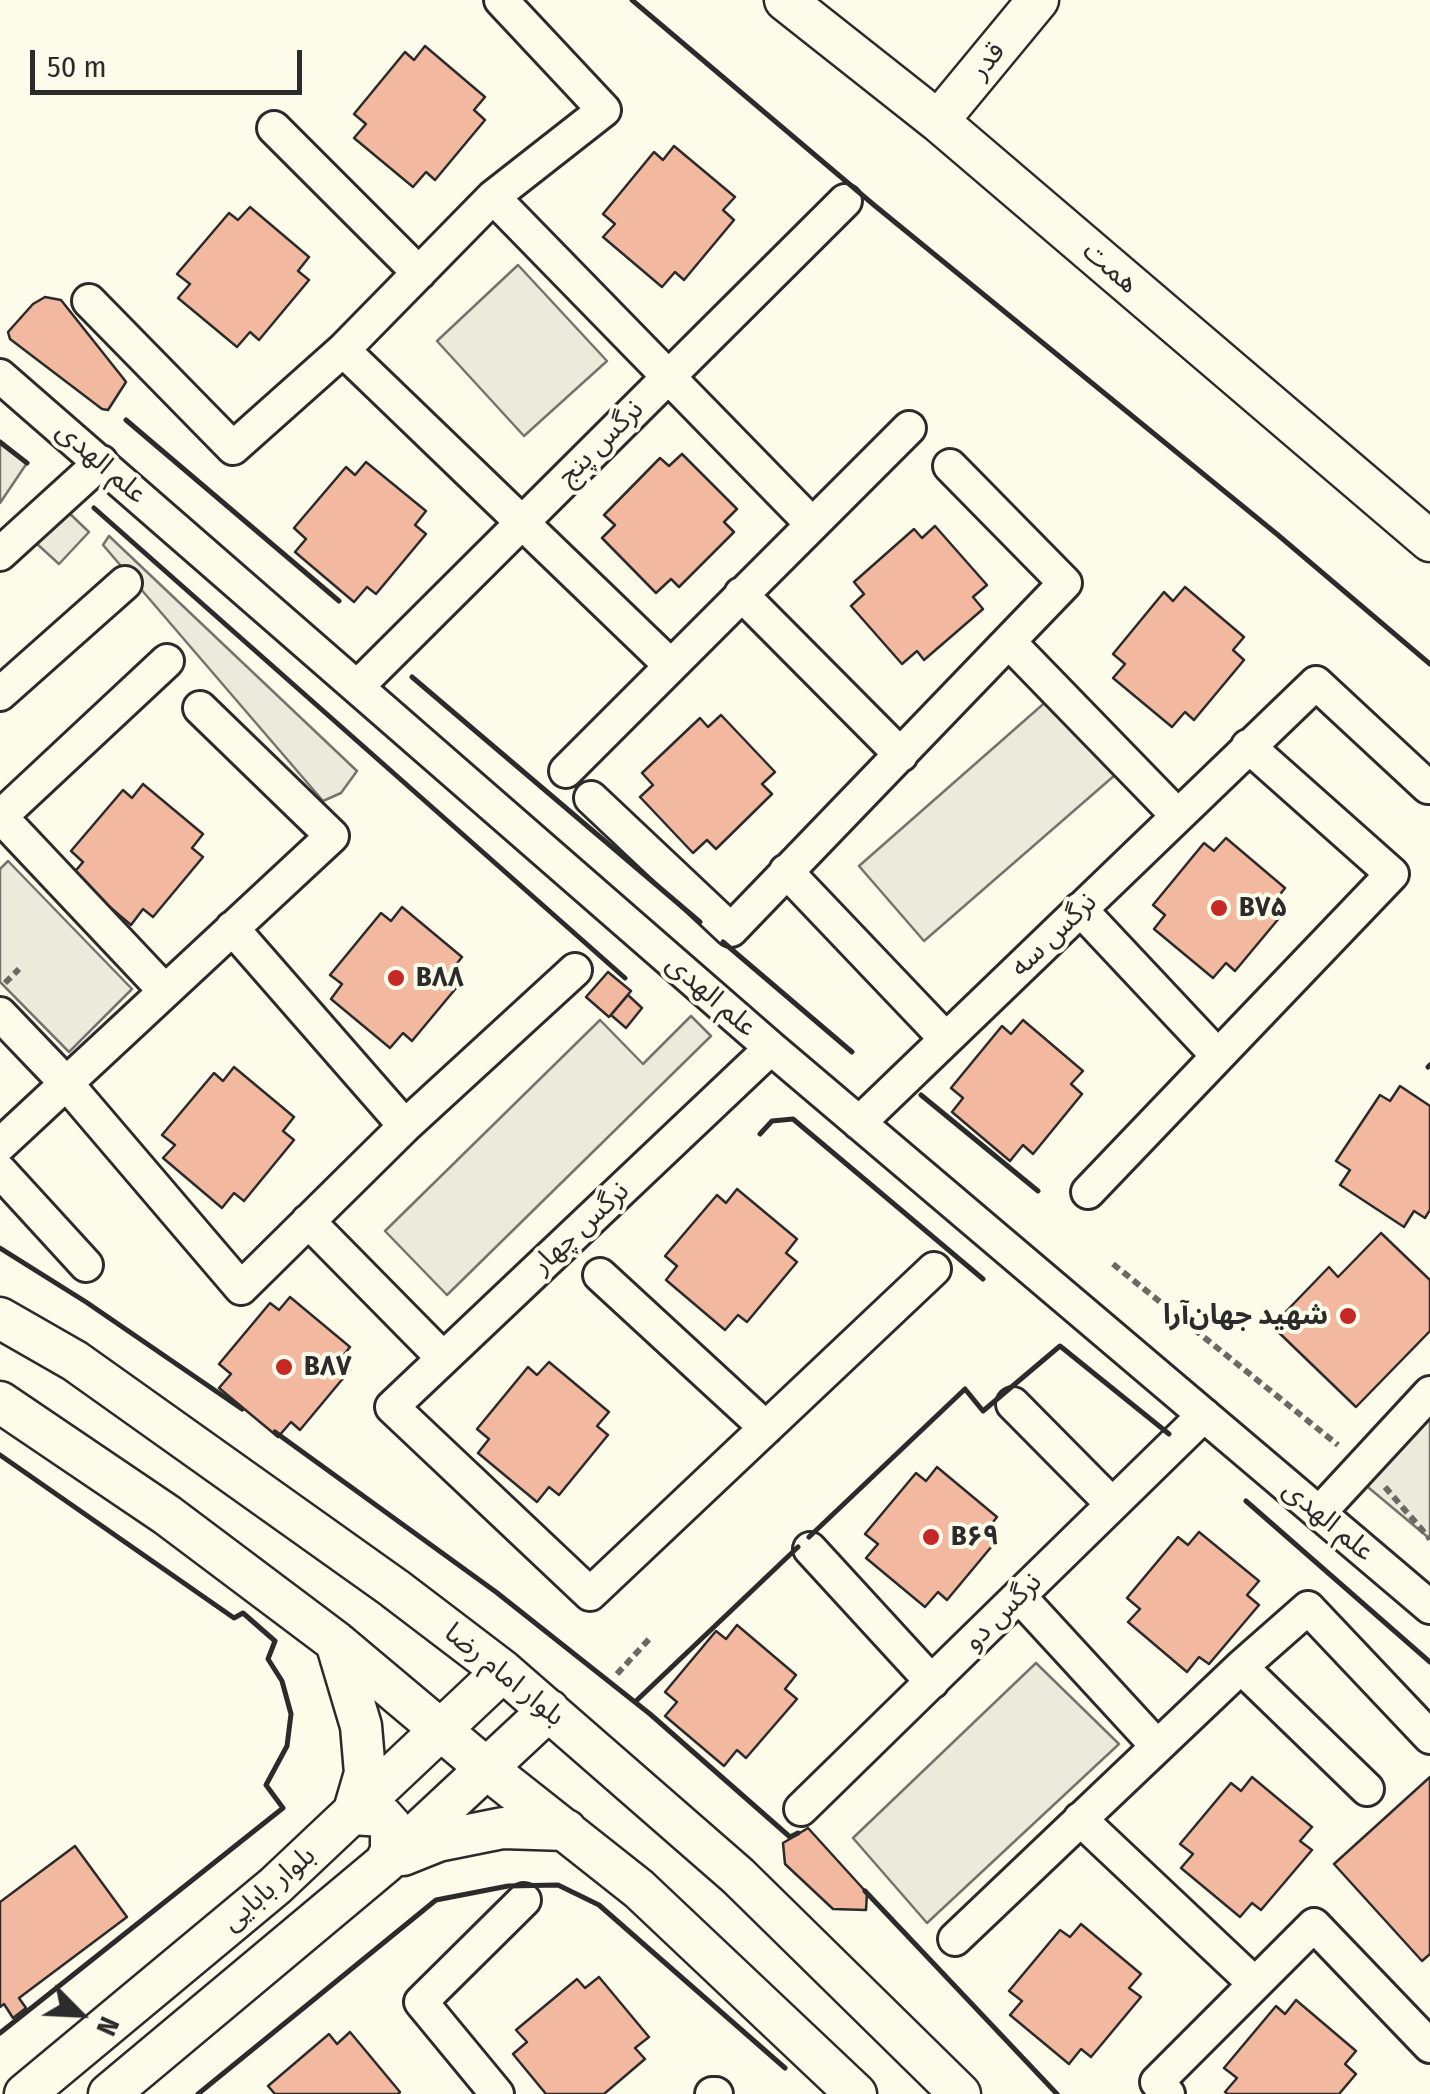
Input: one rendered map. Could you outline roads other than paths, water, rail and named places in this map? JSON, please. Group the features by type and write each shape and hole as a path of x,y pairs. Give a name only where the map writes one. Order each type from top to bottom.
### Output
{"street":[{"path":"89,302 233,448 343,350 494,197 604,110 501,0"},
{"name":"همت","path":"785,0 938,121 1430,541"},
{"name":"قدر","path":"938,121 1038,0"},
{"path":"274,128 418,273"},
{"path":"494,197 812,524"},
{"name":"نرگس پنج","path":"358,686 845,201"},
{"path":"343,350 670,665"},
{"name":"علم الهدی","path":"0,376 771,1048 1430,1607"},
{"path":"566,770 909,428"},
{"path":"0,554 101,462"},
{"path":"591,798 732,930 1066,583 950,466"},
{"path":"0,694 125,583"},
{"path":"741,594 901,754"},
{"path":"1009,642 1178,815"},
{"path":"166,992 0,816 168,661"},
{"name":"نرگس سه","path":"859,1123 1316,683 1428,787"},
{"path":"0,1146 332,836 200,708"},
{"path":"1088,1192 1392,874 1248,746"},
{"path":"786,871 946,1039"},
{"path":"1080,910 1218,1056"},
{"path":"232,928 405,1126"},
{"path":"0,1014 66,1084 241,1288 405,1126 575,970"},
{"name":"نرگس چهار","path":"766,1428 590,1594 392,1407 771,1048"},
{"path":"0,1171 86,1265"},
{"path":"308,1221 443,1358"},
{"path":"600,1275 766,1428 934,1269"},
{"name":"بلوار امام رضا","path":"0,1318 75,1362 394,1588 503,1671 738,1876 960,2094"},
{"path":"1319,1513 1430,1393"},
{"path":"0,1402 167,1515 336,1642 638,1889 856,2094"},
{"path":"1013,1404 1112,1504"},
{"name":"نرگس دو","path":"801,1808 1204,1415"},
{"path":"810,1549 932,1682"},
{"path":"1019,1596 1156,1745"},
{"path":"955,1939 1156,1745 1308,1608 1430,1737"},
{"path":"336,1642 361,1726 365,1772 353,1814 382,1816 391,1826 393,1838 385,1862"},
{"path":"1240,1667 1367,1789"},
{"name":"بلوار بابایی","path":"25,2094 276,1886 503,1671"},
{"name":"بلوار بابایی","path":"109,2094 385,1862 549,1710"},
{"path":"1080,1819 1255,1984"},
{"path":"385,1862 438,1840 503,1828 566,1830"},
{"path":"497,2094 421,2002 524,1900"},
{"path":"1168,2094 1158,2082 1314,1926 1430,2046"}],"place":[{"name":"B۷۵","path":"1219,908"},
{"name":"B۸۸","path":"396,978"},
{"name":"شهید جهان‌آرا","path":"1348,1316"},
{"name":"B۸۷","path":"284,1367"},
{"name":"B۶۹","path":"931,1537"}]}
